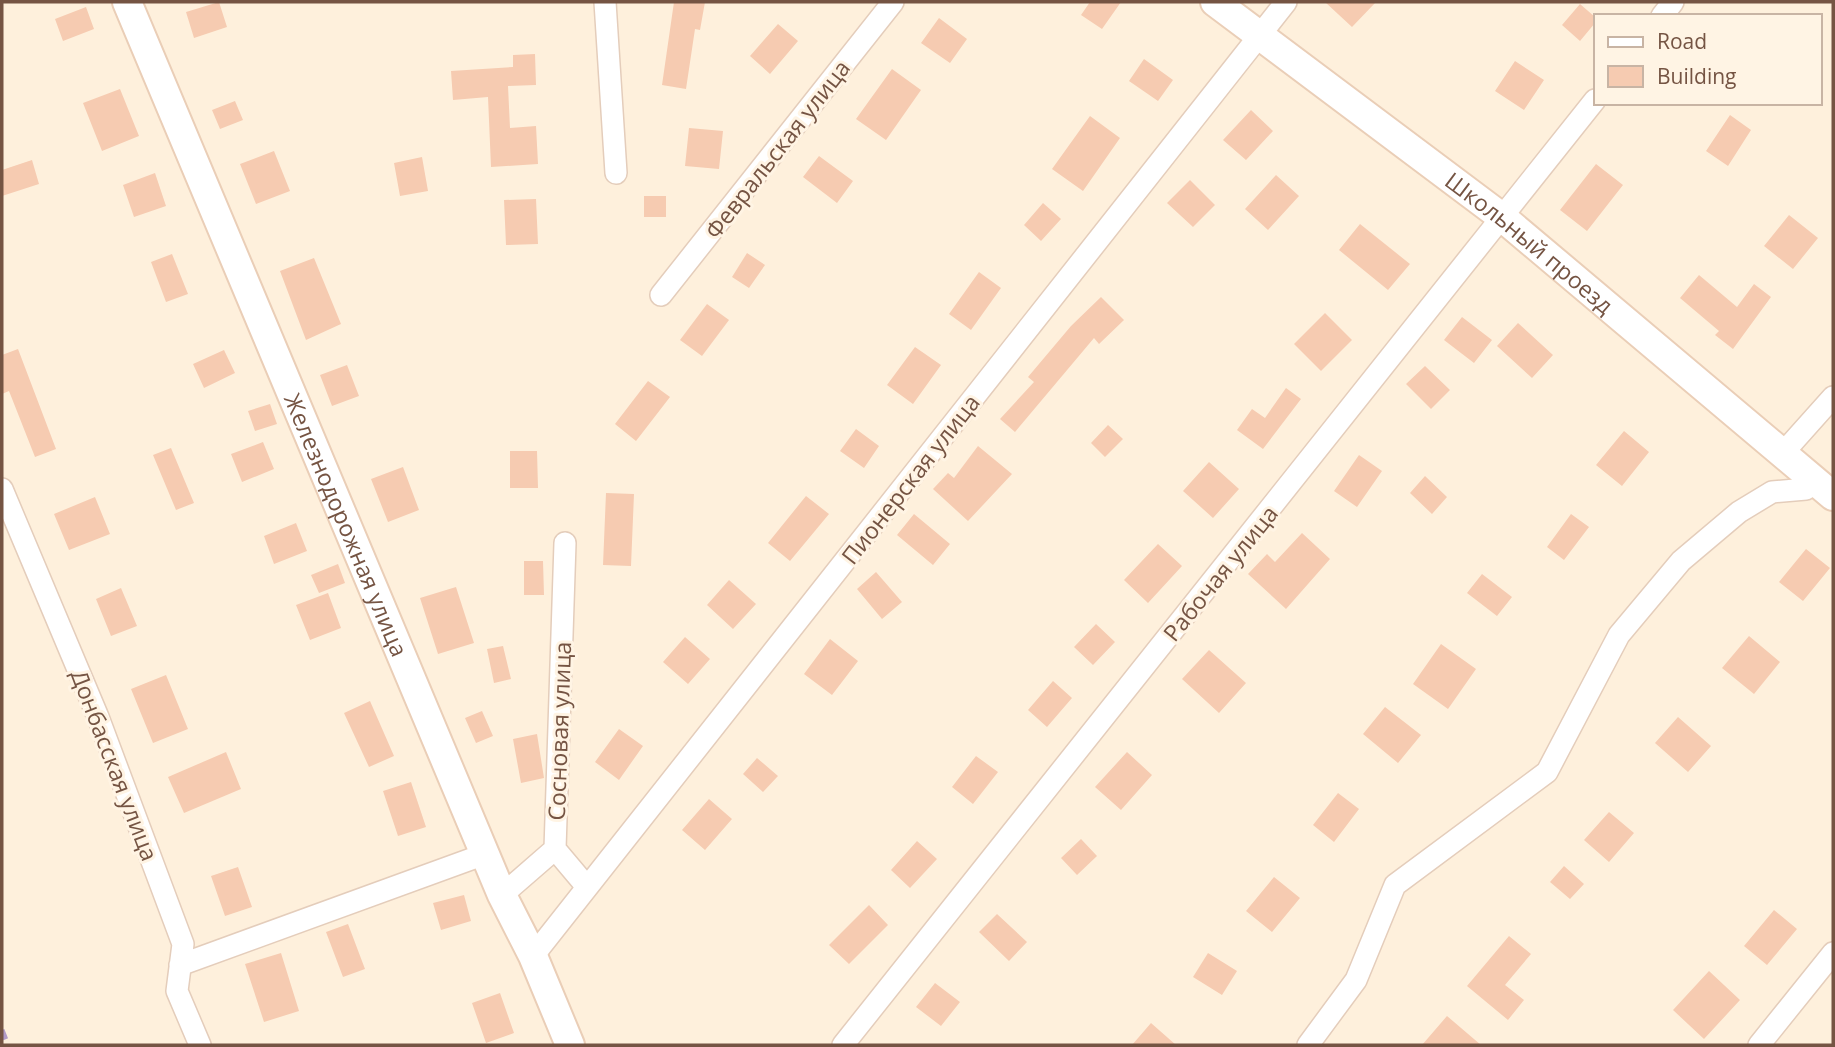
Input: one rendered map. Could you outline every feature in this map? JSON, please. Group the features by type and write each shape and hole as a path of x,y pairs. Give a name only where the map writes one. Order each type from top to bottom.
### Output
{"street":[{"name":"Железнодорожная улица","path":"127,2 485,854 533,956 570,1045"},
{"path":"605,2 616,173"},
{"name":"Февральская улица","path":"661,295 893,2"},
{"name":"Школьный проезд","path":"1215,2 1503,218 1824,489"},
{"name":"Пионерская улица","path":"533,956 1286,2"},
{"name":"Рабочая улица","path":"843,1045 1594,101"},
{"path":"1783,453 1833,397"},
{"name":"Донбасская улица","path":"2,489 98,717 183,944 177,990 200,1045"},
{"path":"1308,1045 1356,980 1395,885 1547,772 1619,635 1681,561 1739,512 1772,492 1824,489"},
{"name":"Сосновая улица","path":"502,894 555,849 565,543"},
{"path":"555,849 587,887"},
{"path":"180,965 485,854"},
{"path":"1759,1045 1833,953"}],"building":[{"path":"219,2 227,27 194,38 186,12"},
{"path":"674,2 705,2 700,30 695,29 686,89 662,85"},
{"path":"1090,2 1121,2 1102,29 1081,15"},
{"path":"1325,2 1376,2 1352,27"},
{"path":"1580,4 1594,16 1594,24 1580,41 1562,25"},
{"path":"86,7 94,29 63,41 55,19"},
{"path":"939,18 967,39 950,63 921,43"},
{"path":"778,24 798,41 770,74 750,56"},
{"path":"535,54 536,85 508,86 510,128 536,126 538,164 491,167 488,97 453,100 451,71 513,67 513,55"},
{"path":"1144,59 1173,80 1158,101 1129,81"},
{"path":"1515,61 1544,80 1524,110 1495,91"},
{"path":"892,69 921,90 886,140 856,119"},
{"path":"120,89 139,136 102,151 83,103"},
{"path":"235,101 243,120 220,129 212,110"},
{"path":"1251,110 1273,131 1246,160 1223,140"},
{"path":"1730,115 1751,130 1728,166 1706,151"},
{"path":"1090,116 1120,138 1083,191 1052,169"},
{"path":"689,128 723,131 719,169 685,166"},
{"path":"274,151 290,191 256,204 240,164"},
{"path":"819,156 853,181 837,203 803,177"},
{"path":"422,157 428,191 400,196 394,163"},
{"path":"32,160 39,184 2,196 2,170"},
{"path":"1596,164 1623,185 1587,231 1560,210"},
{"path":"155,173 166,206 134,217 123,185"},
{"path":"1276,175 1299,196 1268,230 1245,209"},
{"path":"1190,180 1215,205 1193,227 1167,203"},
{"path":"644,196 666,196 666,217 644,217"},
{"path":"536,199 538,244 506,245 504,200"},
{"path":"1043,203 1061,219 1041,241 1024,225"},
{"path":"1789,215 1818,238 1793,269 1764,246"},
{"path":"1360,224 1410,264 1388,290 1339,250"},
{"path":"747,253 765,265 749,288 732,277"},
{"path":"172,254 188,294 166,302 151,262"},
{"path":"314,258 341,324 306,340 280,271"},
{"path":"979,272 1001,288 971,330 949,314"},
{"path":"1699,275 1737,307 1754,284 1771,297 1733,349 1715,335 1719,331 1680,298"},
{"path":"1101,297 1124,320 1099,344 1094,338 1015,432 1000,419 1034,382 1028,377 1071,326"},
{"path":"707,304 729,320 702,356 680,340"},
{"path":"1325,313 1352,340 1321,371 1294,344"},
{"path":"1462,317 1492,340 1474,363 1444,340"},
{"path":"1518,323 1553,355 1532,378 1497,346"},
{"path":"915,347 941,365 913,404 887,385"},
{"path":"18,349 56,449 35,457 9,391 2,394 2,355"},
{"path":"224,350 235,373 204,388 193,364"},
{"path":"347,365 359,396 332,406 320,375"},
{"path":"1425,366 1450,390 1431,409 1406,384"},
{"path":"648,381 670,397 636,441 615,424"},
{"path":"1286,388 1301,399 1263,449 1237,430 1252,409 1265,418"},
{"path":"270,404 277,424 255,431 248,411"},
{"path":"1108,425 1123,439 1105,457 1091,443"},
{"path":"856,429 879,446 864,468 840,451"},
{"path":"1624,431 1649,452 1622,486 1596,465"},
{"path":"263,442 274,469 242,482 231,454"},
{"path":"978,446 1012,474 968,521 933,489 948,473 954,478"},
{"path":"171,448 194,503 176,510 153,455"},
{"path":"510,451 537,451 538,488 510,488"},
{"path":"1359,455 1382,471 1357,507 1334,491"},
{"path":"1209,462 1239,489 1213,518 1183,491"},
{"path":"403,467 419,510 388,522 371,479"},
{"path":"1425,476 1447,497 1432,514 1410,493"},
{"path":"606,493 634,494 631,566 603,565"},
{"path":"806,496 829,514 790,561 768,543"},
{"path":"95,497 110,534 69,550 54,514"},
{"path":"914,514 950,544 933,565 897,535"},
{"path":"1571,514 1589,527 1564,560 1547,547"},
{"path":"296,523 307,551 274,564 264,536"},
{"path":"1302,533 1330,559 1286,609 1248,574 1267,554 1275,562"},
{"path":"1158,544 1182,566 1148,603 1124,580"},
{"path":"1806,549 1830,568 1803,601 1779,582"},
{"path":"524,561 543,561 544,595 524,595"},
{"path":"338,564 345,583 319,593 311,575"},
{"path":"876,572 902,602 882,619 857,589"},
{"path":"1482,574 1512,597 1497,616 1467,593"},
{"path":"729,580 756,604 733,629 707,605"},
{"path":"456,587 474,643 438,654 420,598"},
{"path":"121,588 137,626 111,636 96,599"},
{"path":"328,593 341,628 310,640 296,605"},
{"path":"1096,624 1115,642 1093,665 1074,647"},
{"path":"1749,636 1780,662 1754,694 1722,668"},
{"path":"685,637 710,659 688,684 663,662"},
{"path":"830,639 858,661 832,695 804,674"},
{"path":"1441,644 1476,669 1448,709 1413,684"},
{"path":"503,646 511,679 494,683 487,649"},
{"path":"1209,650 1246,683 1219,713 1182,679"},
{"path":"166,675 188,729 153,743 131,689"},
{"path":"1053,681 1072,698 1047,727 1028,710"},
{"path":"370,701 394,756 369,767 344,713"},
{"path":"1385,707 1421,735 1398,763 1363,734"},
{"path":"482,711 493,736 476,743 465,718"},
{"path":"1678,717 1711,746 1688,772 1655,743"},
{"path":"619,729 643,746 619,780 595,762"},
{"path":"537,734 544,778 521,783 513,739"},
{"path":"226,752 241,789 184,813 168,777"},
{"path":"1127,752 1152,775 1121,810 1095,787"},
{"path":"976,756 998,772 973,804 952,787"},
{"path":"757,758 778,776 763,792 743,774"},
{"path":"411,782 426,827 398,836 383,791"},
{"path":"1338,793 1359,809 1334,842 1313,825"},
{"path":"709,799 732,819 705,850 682,830"},
{"path":"1609,812 1634,833 1609,862 1584,840"},
{"path":"1081,839 1097,856 1077,875 1061,858"},
{"path":"917,841 937,859 910,888 891,870"},
{"path":"1564,866 1584,884 1570,899 1550,882"},
{"path":"238,867 252,907 225,916 211,876"},
{"path":"1274,877 1300,898 1272,932 1246,911"},
{"path":"464,895 471,921 441,930 433,903"},
{"path":"869,905 888,925 849,964 829,945"},
{"path":"1774,910 1797,929 1767,965 1744,946"},
{"path":"997,914 1027,942 1009,961 979,932"},
{"path":"348,924 365,969 343,977 326,932"},
{"path":"1509,936 1531,954 1505,985 1524,1000 1508,1020 1467,986"},
{"path":"281,953 299,1011 264,1022 245,964"},
{"path":"1208,953 1237,971 1222,995 1193,977"},
{"path":"1709,971 1740,1000 1704,1039 1673,1010"},
{"path":"935,983 960,1002 941,1026 916,1007"},
{"path":"500,993 514,1033 486,1043 472,1003"},
{"path":"1447,1016 1481,1045 1422,1045"},
{"path":"1151,1023 1176,1045 1132,1045"}],"railway":[{"path":"2,1030 8,1045"}]}
